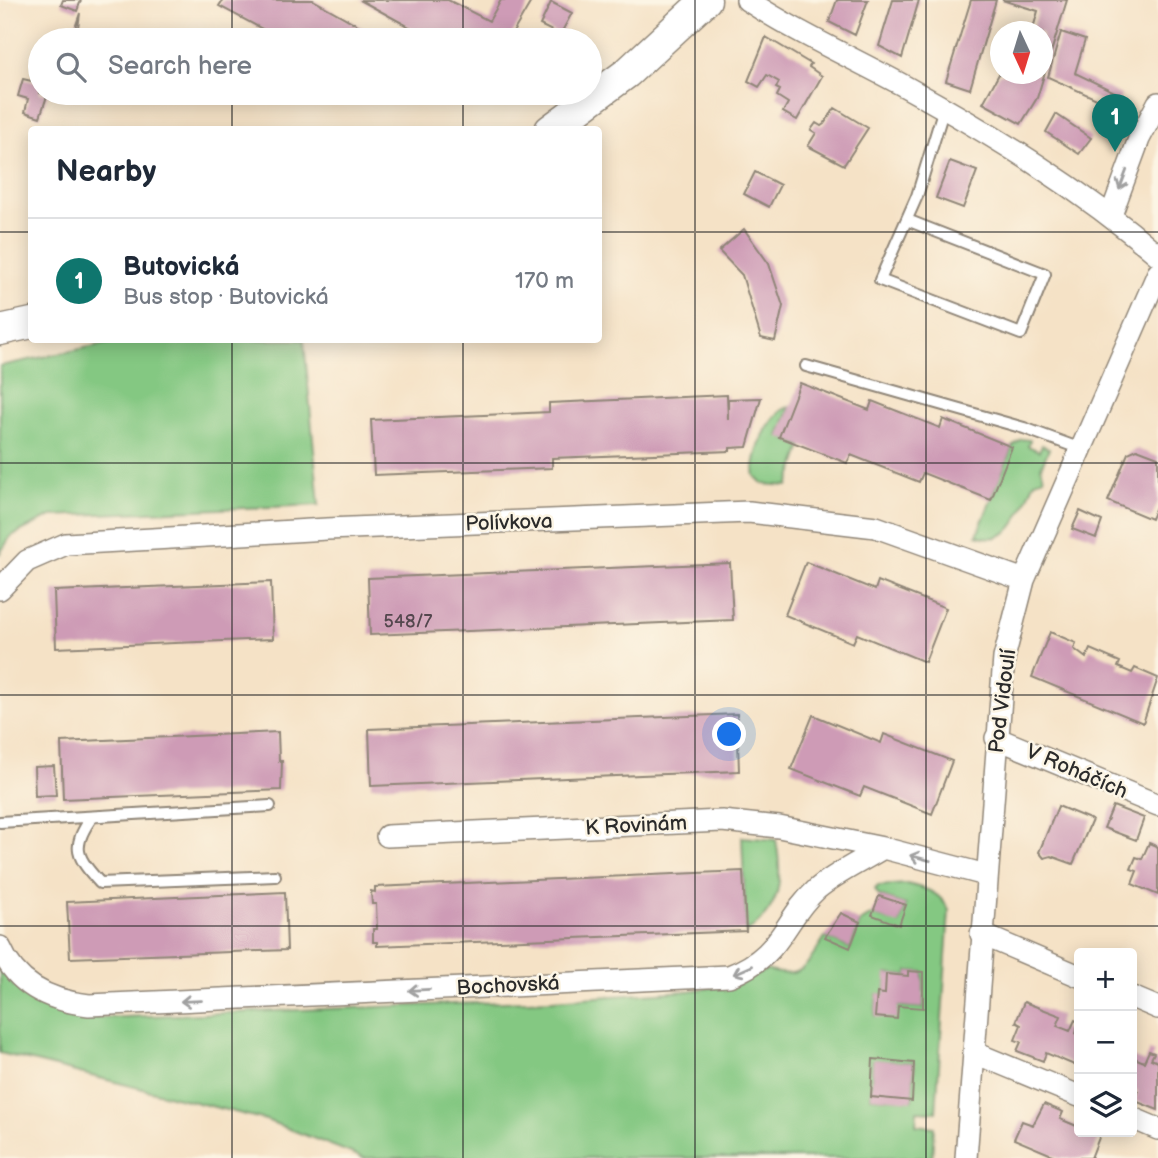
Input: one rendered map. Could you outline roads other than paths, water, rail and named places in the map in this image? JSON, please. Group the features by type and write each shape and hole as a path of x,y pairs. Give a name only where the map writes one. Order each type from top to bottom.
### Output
{"main road":[{"path":"602,92 627,73 706,0"},
{"path":"555,126 584,105"},
{"path":"0,330 28,324"}],"street":[{"path":"747,0 944,108 1034,162 1111,215 1158,255"},
{"path":"1111,215 1139,139 1158,103"},
{"name":"Pod Vidoulí","path":"967,1158 981,934 1004,658 1024,580 1158,273"},
{"name":"Polívkova","path":"0,589 27,561 66,544 327,529 749,512 876,527 1024,580"},
{"name":"V Roháčích","path":"996,738 1158,805"},
{"name":"K Rovinám","path":"387,836 722,821 779,827 883,848"},
{"path":"883,848 986,875"},
{"name":"Bochovská","path":"0,947 7,963 35,989 61,1002 89,1005 729,976 750,968 772,949 817,889 883,848"},
{"path":"981,934 1074,974"},
{"path":"1137,999 1158,1008"},
{"path":"975,1053 1074,1094"},
{"path":"1137,1120 1158,1129"}],"lane":[{"path":"906,220 1045,274 1021,334 880,280 906,220 917,197 944,108"},
{"path":"806,366 1024,428 1081,449"},
{"path":"0,822 270,806"},
{"path":"92,817 79,835 80,860 100,883 275,876"}],"place":[{"name":"Butovická","path":"1115,152"}]}
